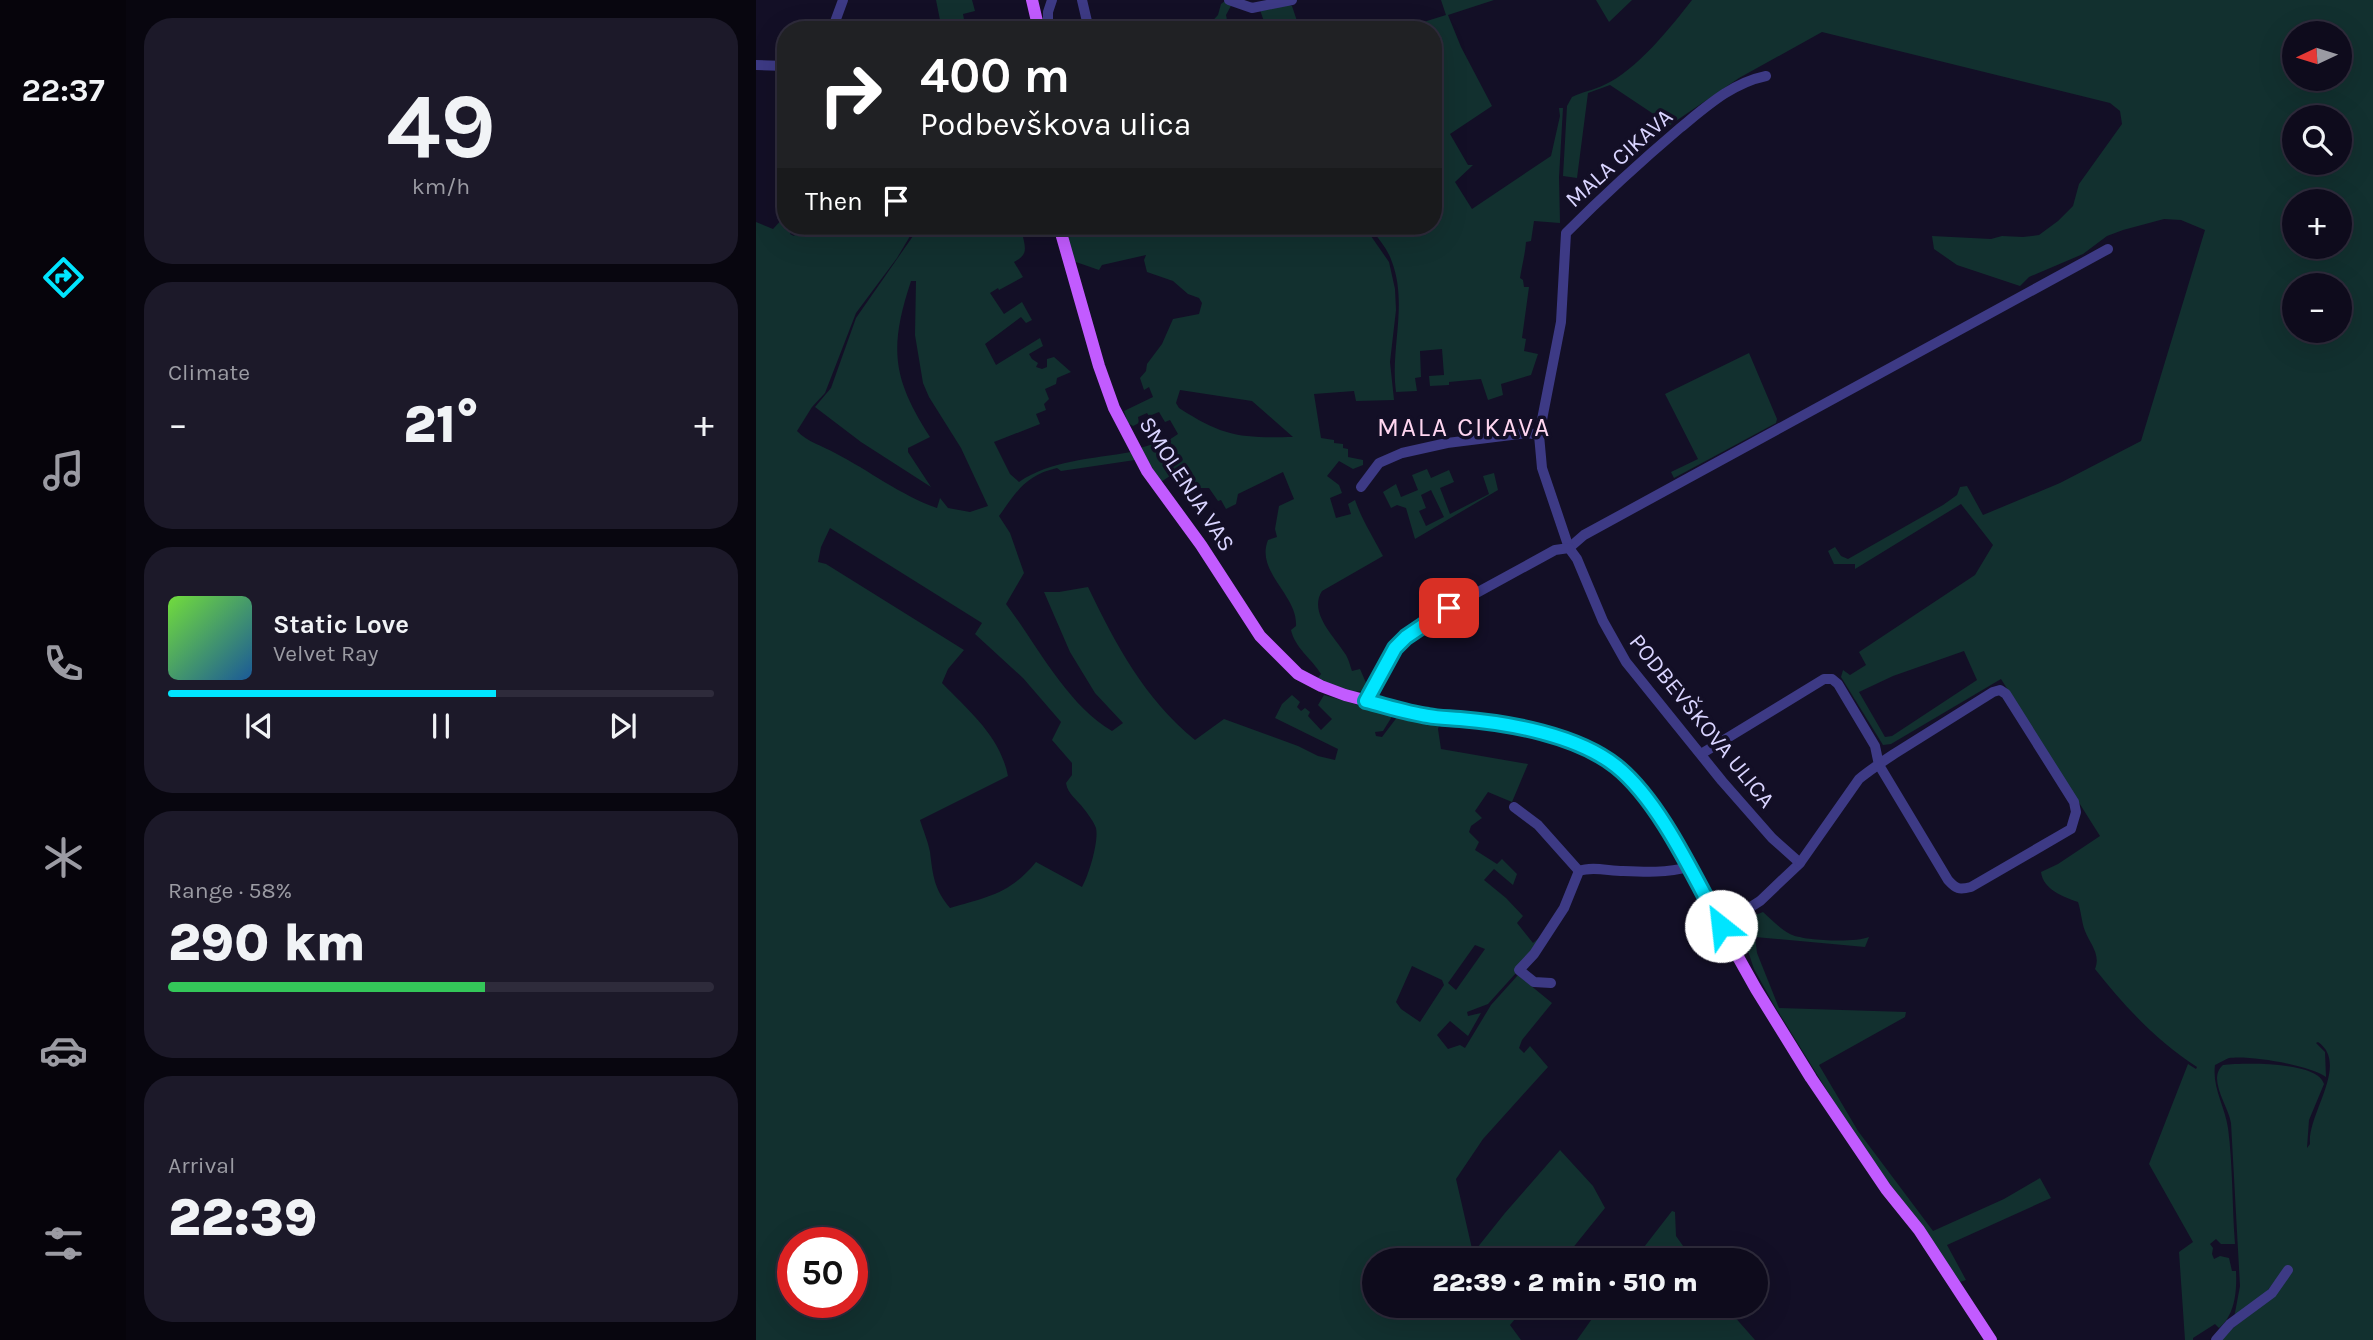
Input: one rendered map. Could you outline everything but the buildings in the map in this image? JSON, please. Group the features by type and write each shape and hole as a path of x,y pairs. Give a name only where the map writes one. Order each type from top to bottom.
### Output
{"main road":[{"path":"1032,0 1039,21"},
{"name":"SMOLENJA VAS","path":"1062,235 1114,408 1147,471 1201,545 1254,627 1278,656 1298,674 1321,686 1366,701 1429,717 1460,719 1545,734 1598,755 1617,767 1639,790 1663,823 1756,989 1811,1078 1886,1189 1919,1230 1991,1340"}],"street":[{"path":"836,21 844,0"},
{"path":"1044,21 1052,0"},
{"path":"1082,0 1087,21"},
{"path":"1228,0 1252,8 1292,0"},
{"path":"756,65 777,66"},
{"name":"MALA CIKAVA","path":"1569,548 1542,468 1539,435 1561,322 1566,233 1632,168 1714,100 1749,80 1766,76"},
{"path":"1366,701 1395,648 1413,632 1449,608 1555,550 1569,548 1584,535 2108,249"},
{"path":"1361,487 1380,463 1426,446 1528,433 1539,435"},
{"name":"PODBEVŠKOVA ULICA","path":"1569,548 1577,559 1603,621 1626,662 1772,838 1800,863"},
{"path":"1702,754 1824,679 1832,679 1838,684 1875,746 1879,765 1948,880 1961,890 1971,887 2071,829 2076,812 2074,802 2006,694 2000,690 1993,692 1879,765 1859,779 1800,863 1760,901 1721,926"},
{"path":"1514,807 1538,825 1578,871"},
{"path":"1578,871 1588,869 1648,873 1689,867"},
{"path":"1551,983 1534,982 1519,970 1534,954 1564,908 1578,871"},
{"path":"2216,1340 2230,1324 2272,1293 2288,1270"}],"green space":[{"path":"936,0 972,0 975,11 963,14 964,21 940,21"},
{"path":"1441,0 1494,0 1448,15 1461,47 1492,106 1450,134 1468,165 1473,165 1455,182 1472,209 1551,156 1560,116 1559,108 1563,108 1559,177 1560,223 1534,221 1531,241 1526,242 1520,278 1524,287 1529,287 1522,338 1526,339 1524,351 1538,354 1531,375 1501,384 1503,395 1488,400 1481,379 1430,386 1429,376 1444,375 1442,349 1420,351 1421,377 1415,378 1417,391 1396,392 1395,360 1399,311 1397,278 1388,252 1376,235 1442,235 1442,21 1427,21 1446,15"},
{"path":"1596,0 1632,0 1609,22"},
{"path":"1692,0 2373,0 2373,1340 2221,1340 2275,1295 2275,1281 2259,1301 2234,1318 2240,1286 2231,1123 2217,1077 2223,1065 2247,1064 2295,1067 2319,1076 2324,1084 2309,1120 2307,1148 2329,1076 2327,1051 2318,1042 2316,1043 2325,1052 2326,1077 2293,1065 2251,1058 2229,1058 2215,1065 2215,1081 2230,1142 2235,1244 2221,1244 2216,1239 2210,1244 2214,1259 2220,1256 2229,1258 2232,1271 2236,1271 2235,1294 2232,1310 2219,1328 2215,1324 2193,1340 2185,1340 2179,1252 2193,1242 2149,1164 2188,1064 2196,1069 2197,1067 2142,1022 2095,969 2096,954 2084,928 2078,902 2050,888 2041,872 2100,836 2001,679 1891,744 1883,745 1841,677 1843,670 1850,675 1866,665 1859,652 1975,575 1993,545 1961,504 1855,569 1855,564 1834,564 1828,551 1835,547 1841,556 1848,559 1943,505 1957,495 1960,487 1967,486 1983,515 2060,483 2141,441 2205,230 2181,220 2164,219 2123,230 2107,236 2083,254 2029,277 2020,286 1957,265 1934,249 1932,236 1991,239 2039,235 2073,206 2079,184 2122,124 2120,111 2110,103 1822,32 1739,78 1670,125 1610,85 1588,93 1577,178 1563,176 1567,106 1572,97 1616,78 1652,47","holes":["1964,651 1977,680 1892,736 1885,737 1859,692 1893,676"]},
{"path":"1225,1 1232,4 1226,15 1227,21 1212,21 1218,15 1221,4"},
{"path":"1287,4 1292,6 1297,21 1264,21 1260,10"},
{"path":"756,222 773,229 777,225 777,235 911,235 856,313 825,393 812,407 797,431 810,441 923,503 937,508 940,498 948,508 970,512 988,506 961,448 923,383 915,335 916,281 911,281 899,325 898,362 908,397 930,437 908,448 908,452 931,487 861,442 815,407 831,388 856,318 914,235 1030,235 1023,237 1024,252 1014,262 1023,277 990,293 1004,314 1022,302 1032,320 1026,323 1021,317 985,344 996,365 1040,338 1043,346 1029,354 1038,363 1036,367 1047,367 1047,359 1054,357 1071,372 1057,378 1056,384 1045,389 1049,399 1044,404 1046,410 1036,414 1040,424 994,442 1010,474 1019,482 1045,469 1072,461 1131,452 1135,460 1046,471 1017,492 999,516 1010,533 1024,573 1006,604 1054,673 1081,706 1112,731 1123,723 1095,693 1070,652 1044,592 1088,587 1133,670 1161,707 1195,740 1224,719 1318,756 1335,760 1338,749 1275,718 1282,704 1292,695 1300,702 1297,707 1301,711 1305,708 1310,712 1308,716 1321,730 1332,719 1318,705 1324,695 1393,715 1383,731 1375,732 1376,736 1382,737 1398,716 1440,722 1438,729 1441,749 1528,764 1512,802 1488,792 1475,811 1482,818 1471,826 1469,832 1479,842 1475,850 1497,864 1502,859 1517,874 1513,885 1494,869 1484,880 1523,916 1517,923 1533,943 1548,930 1516,973 1488,1004 1467,1012 1468,1016 1481,1013 1468,1036 1450,1021 1437,1035 1448,1049 1460,1045 1465,1048 1491,1005 1518,975 1552,1003 1522,1040 1519,1048 1524,1053 1530,1046 1548,1067 1483,1139 1456,1179 1472,1248 1362,1248 1362,1318 1516,1318 1510,1325 1521,1340 756,1340","holes":["830,528 982,623 975,634 1023,678 1061,722 1052,740 1072,763 1072,775 1066,783 1067,787 1096,828 1096,841 1088,875 1082,887 1036,862 1007,888 950,908 935,882 929,848 920,820 1008,776 1004,762 991,736 942,683 948,669 964,650 826,564 818,562 821,547","1475,945 1485,949 1456,990 1448,983","1412,966 1442,980 1444,985 1420,1022 1401,1009 1396,1002"]},
{"path":"1077,235 1370,235 1389,262 1396,310 1390,362 1394,400 1356,401 1354,391 1314,394 1321,438 1343,444 1343,448 1348,449 1348,457 1363,460 1363,465 1353,469 1339,461 1327,476 1339,485 1342,493 1330,498 1336,518 1351,514 1348,504 1355,500 1383,556 1322,591 1319,599 1318,608 1325,624 1346,655 1352,671 1360,669 1367,685 1366,691 1352,692 1317,679 1321,674 1293,636 1291,630 1296,626 1295,615 1267,563 1266,552 1268,540 1277,537 1275,529 1279,506 1294,499 1283,472 1238,494 1236,504 1226,509 1209,488 1196,488 1183,467 1161,482 1140,448 1157,443 1167,462 1178,457 1169,440 1178,434 1170,420 1165,422 1159,412 1138,417 1139,423 1133,426 1128,423 1124,411 1153,397 1149,387 1144,390 1140,378 1146,371 1147,364 1162,344 1173,319 1199,314 1202,303 1199,298 1188,294 1173,281 1147,272 1144,260 1146,255 1102,265 1099,270 1073,261 1067,238","holes":["1180,390 1252,401 1293,437 1246,436 1208,425 1179,408 1176,403"]},
{"path":"1749,353 1777,419 1776,423 1674,478 1671,472 1698,459 1665,394"},
{"path":"1427,469 1431,478 1449,470 1454,482 1440,488 1450,514 1489,494 1483,476 1494,473 1498,490 1415,539 1406,508 1397,505 1391,508 1383,492 1396,484 1401,497 1418,490 1412,475","holes":["1431,490 1444,517 1426,526 1419,511 1426,508 1421,495"]},
{"path":"1763,912 1790,934 1797,936 1841,941 1869,937 1865,947 1755,937 1757,953 1779,1008 1906,1012 1905,1017 1819,1065 1858,1131 1933,1231 2004,1199 2040,1178 2051,1198 1947,1245 1966,1280 1960,1282 1862,1147 1754,969 1746,945 1745,927 1750,917"},
{"path":"1560,1150 1593,1186 1605,1208 1573,1248 1477,1248"},
{"path":"1672,1211 1675,1212 1676,1236 1684,1248 1643,1248"},
{"path":"1593,1318 1736,1318 1755,1340 1577,1340"}],"district":[{"name":"MALA CIKAVA","path":"1464,427"}],"route":[{"path":"1449,608 1434,616 1395,648 1366,701 1429,717 1460,719 1545,734 1605,759 1617,767 1639,790 1663,823 1721,926"}]}
